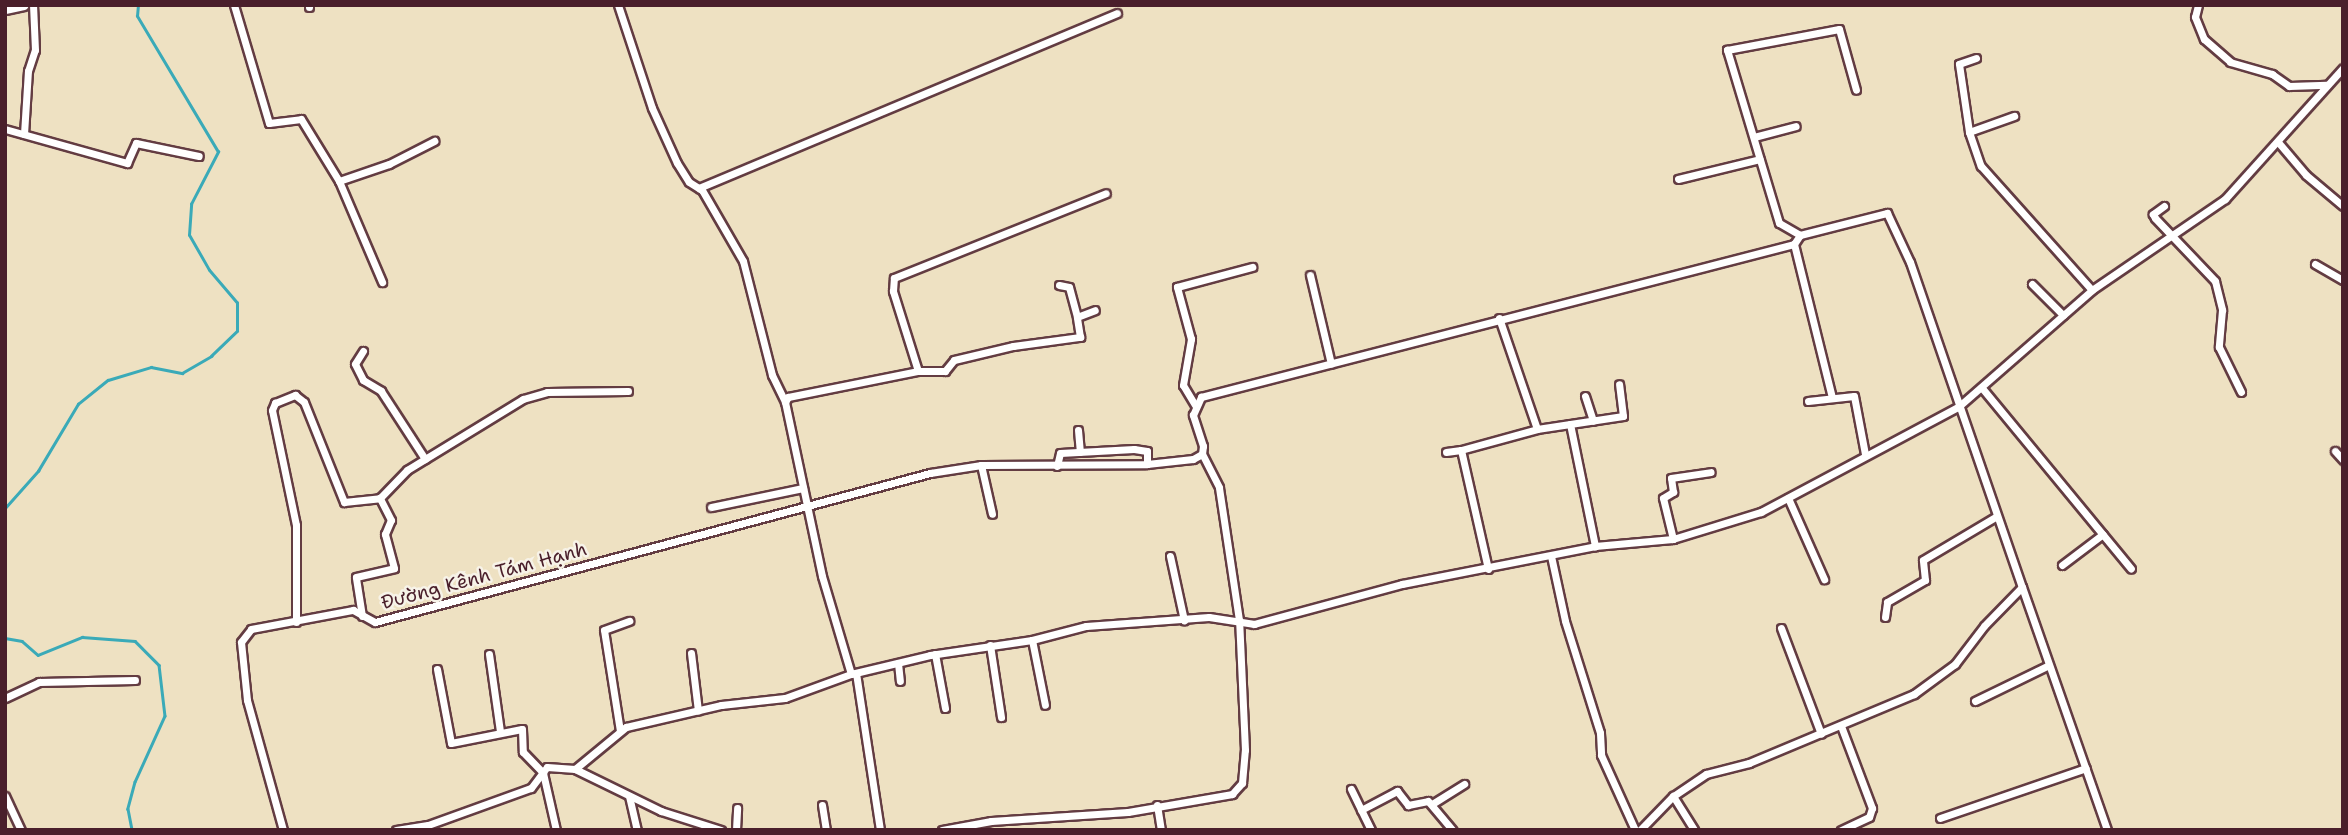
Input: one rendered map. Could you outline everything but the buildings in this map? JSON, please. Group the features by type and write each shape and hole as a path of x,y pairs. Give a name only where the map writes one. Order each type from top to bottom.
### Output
{"street":[{"path":"5,9 23,5"},
{"path":"24,134 28,71 35,50 33,5"},
{"path":"234,5 269,123 301,119 339,181 382,282"},
{"path":"618,5 652,108 677,163 689,182 699,188 743,261 772,375 785,402 824,586 853,674 880,830"},
{"path":"2198,5 2195,17 2204,38 2230,62 2272,74 2289,86 2327,85"},
{"path":"699,188 1117,13"},
{"path":"1800,235 1779,223 1729,49 1839,29 1856,90"},
{"path":"1976,58 1959,64 1969,132 1988,176 2092,290"},
{"path":"575,769 620,731 698,711 785,698 853,674 935,654 1032,640 1086,626 1184,620 1239,620 1254,624 1402,584 1595,546 1673,539 1733,523 1788,498 1865,454 1958,407 2092,290 2225,199 2343,68"},
{"path":"1969,132 2010,121 2014,116"},
{"path":"1754,137 1796,126"},
{"path":"5,129 127,163 136,143 199,156"},
{"path":"339,181 388,164 434,141"},
{"path":"2278,142 2306,175 2343,206"},
{"path":"1678,179 1760,159"},
{"path":"918,372 892,290 894,278 1105,193"},
{"path":"2164,206 2153,214 2215,281 2222,310 2219,347 2241,392"},
{"path":"1195,405 1201,397 1794,244 1800,235 1884,211 1890,215 2108,830"},
{"path":"1794,244 1832,397"},
{"path":"2315,264 2343,280"},
{"path":"942,830 1232,794 1241,783 1245,750 1239,620 1219,487 1202,454 1195,405 1183,385 1191,339 1177,287 1252,267"},
{"path":"1310,275 1331,363"},
{"path":"2032,284 2063,315"},
{"path":"785,402 788,397 918,372 945,371 954,360 1013,346 1080,337 1069,286 1059,285"},
{"path":"1077,317 1095,310"},
{"path":"1499,318 1537,429"},
{"path":"363,351 355,364 363,380 381,390 425,459"},
{"path":"1446,452 1537,429 1623,416 1619,384"},
{"path":"1982,388 2131,569"},
{"path":"296,622 296,525 272,410 275,403 295,395 304,402 344,502 380,498 425,459 523,399 547,392 628,391"},
{"path":"1585,396 1593,421"},
{"path":"1808,401 1832,397 1856,398 1865,454"},
{"path":"1570,424 1595,546"},
{"path":"1079,430 1080,452"},
{"path":"1057,466 1060,453 1142,449 1147,452 1147,464"},
{"path":"1461,450 1488,569"},
{"path":"2334,451 2343,460"},
{"name":"Đường Kênh Tám Hạnh","path":"282,830 247,700 241,642 251,629 353,610 375,622 930,473 981,465 1147,464 1202,454"},
{"path":"981,465 992,514"},
{"path":"1673,539 1663,498 1673,492 1671,478 1711,472"},
{"path":"711,507 803,488"},
{"path":"362,616 356,577 394,568 385,534 391,520 380,498"},
{"path":"1788,498 1824,579"},
{"path":"1885,617 1887,602 1925,580 1923,560 1997,516"},
{"path":"2062,565 2103,534"},
{"path":"1170,556 1184,620"},
{"path":"1551,556 1565,621 1600,733 1601,755 1635,830"},
{"path":"1640,830 1673,796 1706,774 1749,763 1914,694 1945,672 2022,587"},
{"path":"620,731 604,630 629,621"},
{"path":"1782,628 1821,734"},
{"path":"1032,640 1045,705"},
{"path":"989,645 1001,717"},
{"path":"691,653 698,711"},
{"path":"489,654 500,731"},
{"path":"935,654 945,708"},
{"path":"898,663 900,681"},
{"path":"1975,701 2049,664"},
{"path":"437,669 451,743 500,731 522,729 523,752 543,774 556,830"},
{"path":"5,698 39,682 135,680"},
{"path":"1841,726 1872,808 1869,817 1842,830"},
{"path":"396,830 428,827 531,788 547,767 557,765 575,769 629,796 721,830"},
{"path":"1940,818 2086,768"},
{"path":"1432,804 1464,784"},
{"path":"1351,789 1371,830"},
{"path":"1361,810 1396,791 1408,805 1425,799 1452,830"},
{"path":"5,796 21,830"},
{"path":"629,796 636,830"},
{"path":"1673,796 1694,830"},
{"path":"822,805 826,830"},
{"path":"1157,805 1161,830"},
{"path":"736,830 737,808"}],"waterway":[{"path":"5,508 38,471 78,404 108,380 151,367 182,373 211,356 237,331 237,303 209,270 189,235 191,204 218,152 137,16 138,5"},
{"path":"5,638 22,641 38,655 82,637 135,641 159,665 165,716 135,782 128,809 132,830"}]}
